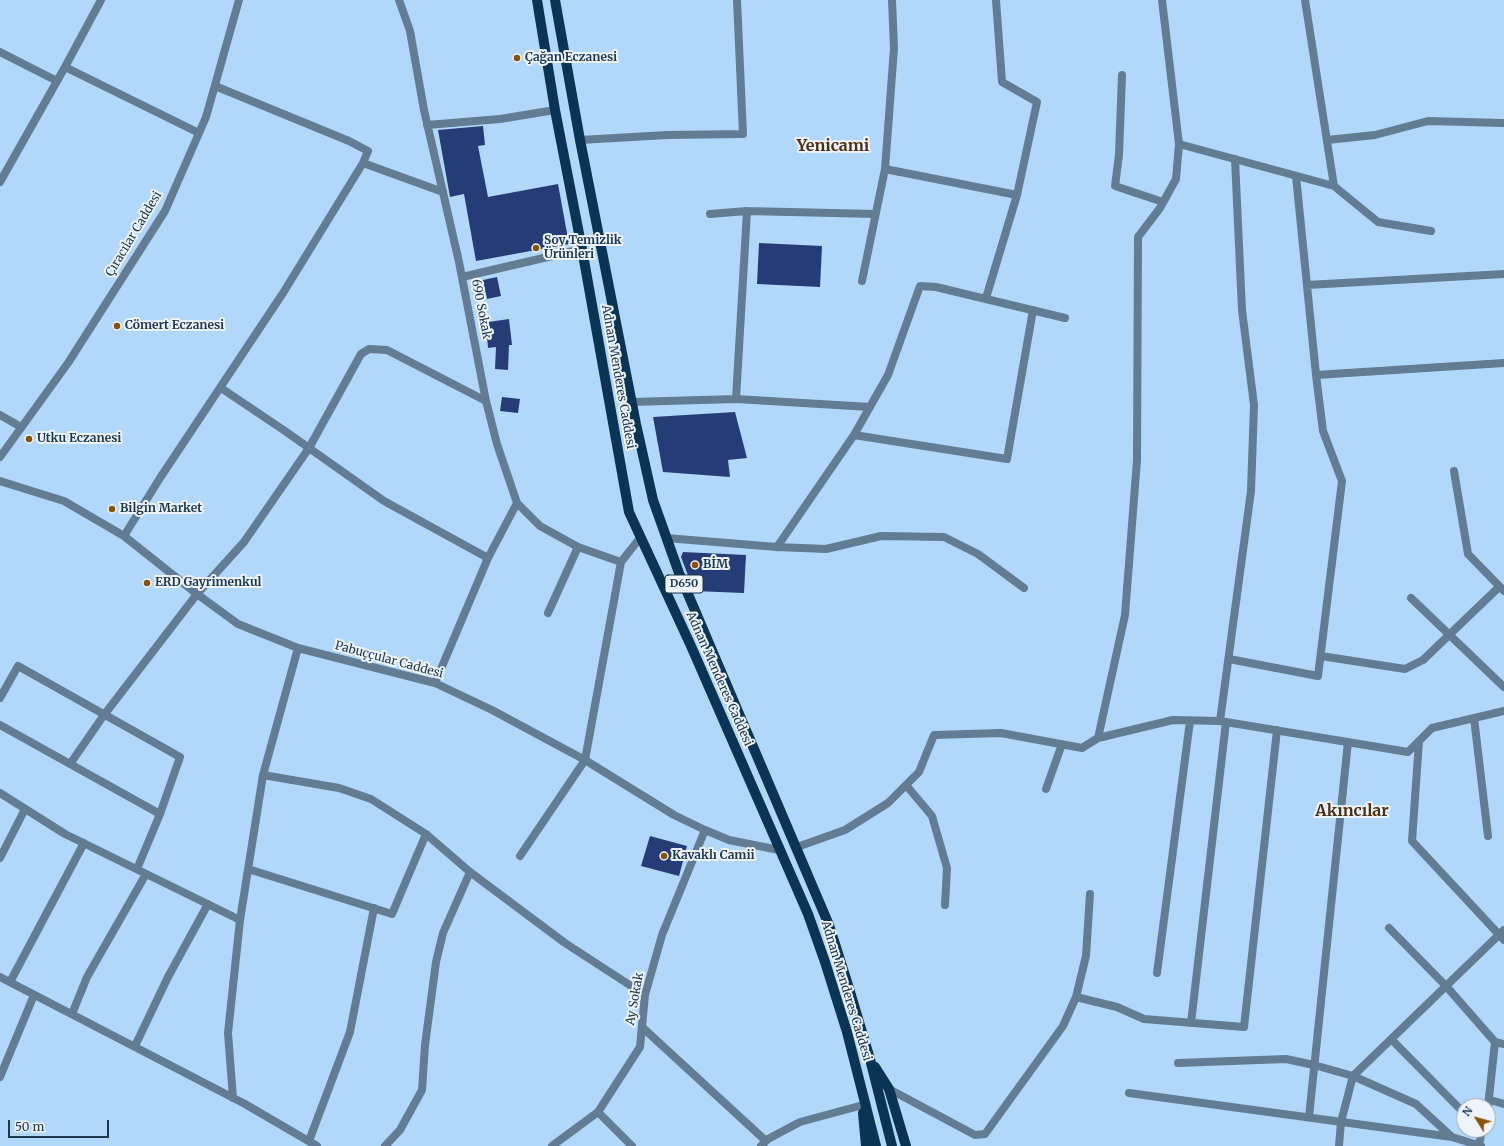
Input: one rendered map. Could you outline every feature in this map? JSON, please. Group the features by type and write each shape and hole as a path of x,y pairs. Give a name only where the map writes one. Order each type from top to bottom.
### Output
{"main road":[{"name":"Adnan Menderes Caddesi","path":"537,0 555,110 582,249 629,512 692,646 808,914 825,962 861,1087 876,1146"},
{"name":"Adnan Menderes Caddesi","path":"555,0 580,140 653,500 682,580 782,818 829,925 870,1059 892,1146"},
{"path":"870,1059 889,1089 906,1146"},
{"path":"861,1087 866,1146"}],"street":[{"path":"0,182 65,68 101,0"},
{"name":"Çıracılar Caddesi","path":"0,457 68,363 165,211 206,117 239,0"},
{"name":"690 Sokak","path":"399,0 410,31 428,125 462,277 486,401 497,444 517,502 540,526 578,548 621,562"},
{"path":"580,140 667,135 744,134 737,0"},
{"path":"862,281 885,169 894,48 892,0"},
{"path":"986,298 1017,195 1038,102 1002,82 996,0"},
{"path":"1098,738 1126,615 1137,460 1138,237 1164,202 1176,179 1179,144 1162,0"},
{"path":"1305,0 1334,186"},
{"path":"0,52 57,81"},
{"path":"65,68 199,133"},
{"path":"1122,75 1119,155 1115,186 1164,202"},
{"path":"124,536 160,478 283,293 363,163 368,151 350,141 215,86"},
{"path":"428,125 500,119 555,110"},
{"path":"1327,140 1375,135 1428,121 1504,123"},
{"path":"1179,144 1334,186 1378,222 1431,231"},
{"path":"1191,1023 1229,659 1251,491 1254,405 1242,310 1235,159"},
{"path":"363,163 443,192"},
{"path":"885,169 1017,195"},
{"path":"1229,659 1318,676 1321,656 1342,481 1323,431 1296,176"},
{"path":"710,214 748,211 875,214"},
{"path":"736,399 748,211"},
{"path":"462,277 582,249"},
{"path":"1307,285 1504,274"},
{"path":"777,547 854,435 888,375 920,286 936,287 986,298 1065,318"},
{"path":"854,435 1007,459 1033,310"},
{"path":"70,764 104,715 197,594 244,542 309,448 361,354 369,349 387,350 486,401"},
{"path":"1316,375 1504,363"},
{"path":"221,388 309,448 384,502 488,558"},
{"path":"632,402 736,399 870,407"},
{"path":"0,415 22,428"},
{"path":"1321,656 1405,668 1423,660 1501,589 1468,554 1454,471"},
{"name":"Pabuççular Caddesi","path":"0,481 64,501 124,536 197,594 238,624 298,648 435,683 492,710 585,760 674,815 729,840 779,850"},
{"path":"435,683 488,558 517,502"},
{"path":"666,538 777,547 826,549 881,536 944,537 978,554 1024,588"},
{"path":"520,856 585,760 621,562 640,538"},
{"path":"548,613 578,548"},
{"path":"1411,598 1504,687"},
{"path":"233,1098 228,1033 240,920 263,774 298,648"},
{"path":"0,698 18,666 180,757 160,814 137,869"},
{"path":"796,847 845,830 888,803 919,772 934,735 1001,732 1082,748 1098,738 1173,720 1223,722 1408,752 1432,728 1504,711"},
{"path":"1474,718 1488,836"},
{"path":"1157,973 1190,721"},
{"path":"0,725 160,814"},
{"path":"1076,997 1117,1007 1144,1019 1244,1027 1276,730"},
{"path":"1339,1146 1341,1122 1353,1076 1446,986 1502,935 1412,840 1419,741"},
{"path":"1309,1117 1348,742"},
{"path":"1046,789 1062,744"},
{"path":"263,774 339,788 371,800 426,834 470,872 566,943 645,995"},
{"path":"906,785 932,816 947,868 945,905"},
{"path":"0,793 65,834 240,920"},
{"path":"0,858 25,809"},
{"name":"Ay Sokak","path":"552,1146 598,1112 640,1047 645,995 662,935 705,830"},
{"path":"248,870 392,914 426,834"},
{"path":"10,982 84,843"},
{"path":"385,1146 400,1130 422,1090 425,1045 438,955 443,934 470,872"},
{"path":"72,1014 87,977 146,874"},
{"path":"889,1089 975,1135 985,1134 1064,1026 1076,997 1086,956 1090,894"},
{"path":"135,1046 168,977 208,904"},
{"path":"309,1141 350,1032 374,908"},
{"path":"1389,928 1446,986 1495,1042 1504,1044"},
{"path":"0,977 233,1098 317,1146"},
{"path":"0,1077 34,995"},
{"path":"642,1027 764,1144 800,1122 863,1105"},
{"path":"1391,1039 1456,1105"},
{"path":"1489,1098 1495,1042"},
{"path":"1178,1063 1286,1058 1314,1065 1353,1076 1416,1104 1456,1141"},
{"path":"1129,1093 1309,1117 1480,1146"},
{"path":"598,1112 632,1146"}],"building":[{"path":"483,126 485,145 478,146 488,197 558,184 569,244 476,261 464,194 450,197 438,130"},
{"path":"759,243 822,246 820,287 757,284"},
{"path":"497,277 501,296 487,299 483,280"},
{"path":"509,319 512,345 509,345 508,370 495,369 496,347 488,348 487,336 484,336 482,323"},
{"path":"502,397 520,399 518,413 500,411"},
{"path":"735,412 747,458 728,460 730,477 663,472 653,417"},
{"path":"683,552 746,555 744,593 694,591 681,557"},
{"name":"Kavaklı Camii","path":"650,836 687,846 679,876 641,866"}],"place":[{"name":"Çağan Eczanesi","path":"517,58"},
{"name":"Soy Temizlik Ürünleri","path":"536,248"},
{"name":"Cömert Eczanesi","path":"117,326"},
{"name":"Utku Eczanesi","path":"29,439"},
{"name":"Bilgin Market","path":"112,509"},
{"name":"BİM","path":"695,565"},
{"name":"ERD Gayrimenkul","path":"147,583"},
{"name":"Kavaklı Camii","path":"664,856"}],"district":[{"name":"Yenicami","path":"833,146"},
{"name":"Akıncılar","path":"1352,811"}]}
